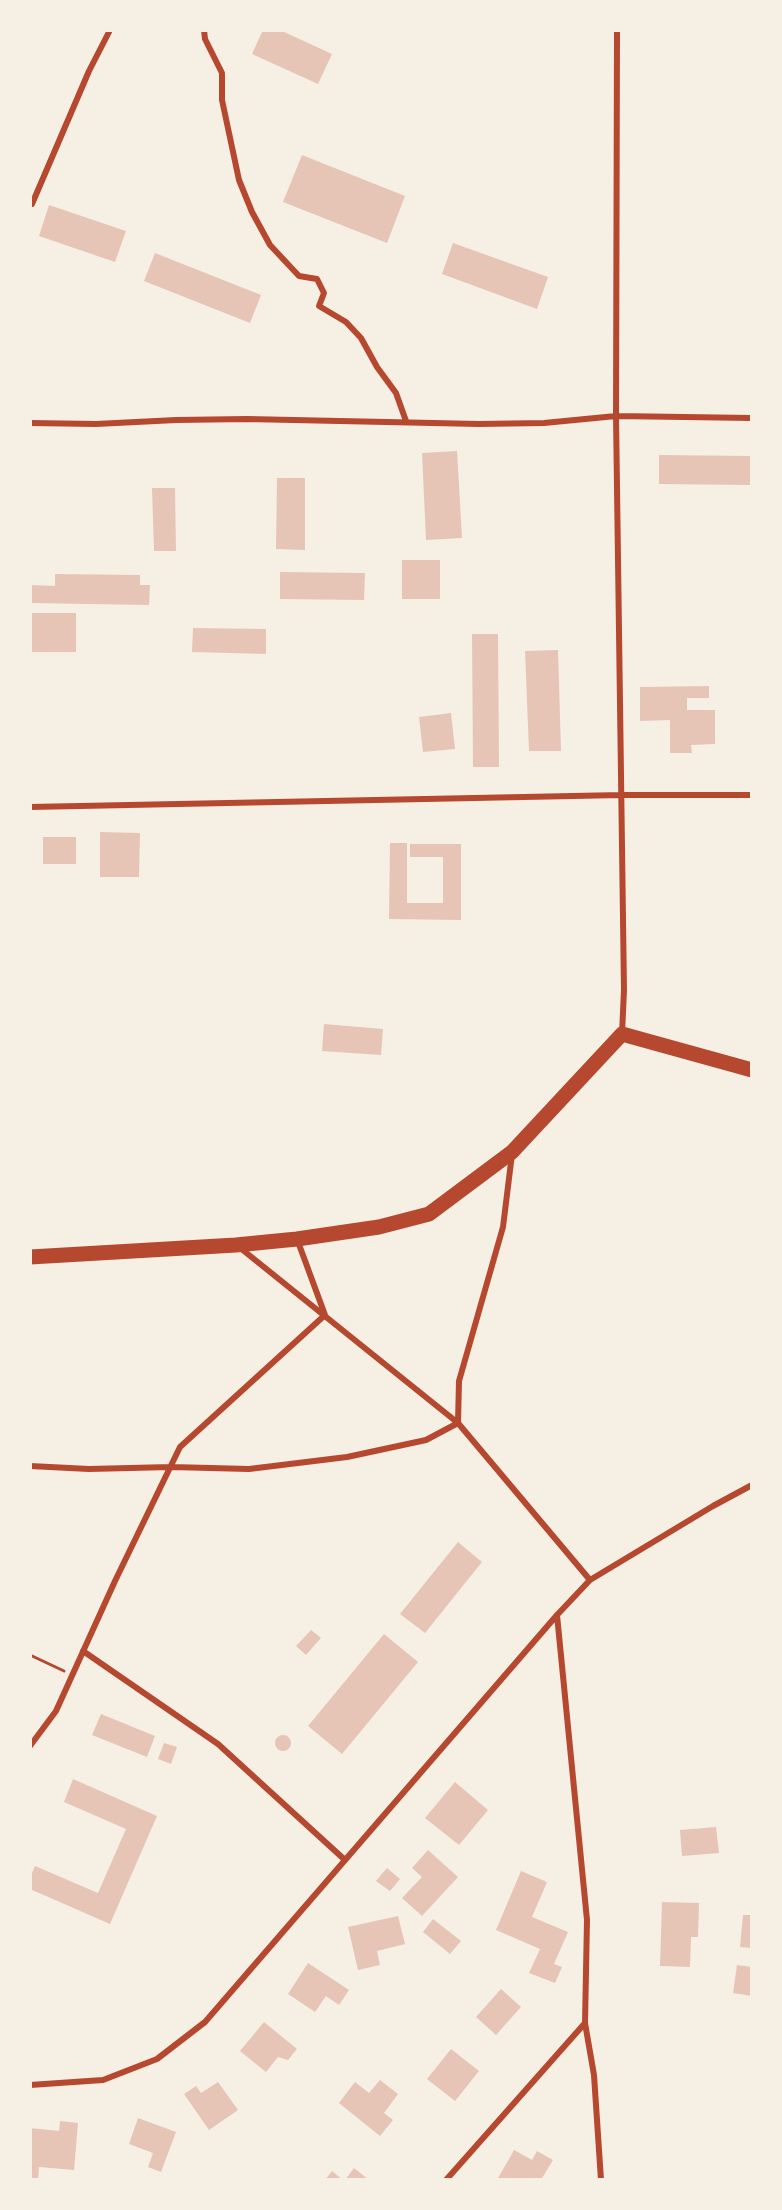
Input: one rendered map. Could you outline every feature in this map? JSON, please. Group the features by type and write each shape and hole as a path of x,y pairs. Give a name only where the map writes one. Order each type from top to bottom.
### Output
{"main road":[{"path":"30,1257 236,1245 297,1239 379,1227 429,1214 512,1152 622,1034 752,1070"}],"street":[{"path":"32,204 89,71 110,30"},
{"path":"204,30 205,39 222,73 222,100 239,180 252,213 270,245 299,276 317,279 324,293 319,306 346,322 361,338 377,367 396,393 406,421"},
{"path":"617,30 616,416 624,978 622,1034"},
{"path":"30,423 96,424 246,419 544,423 616,416 752,418"},
{"path":"30,807 622,795 752,795"},
{"path":"458,1423 459,1381 503,1227 512,1152"},
{"path":"297,1239 325,1315"},
{"path":"236,1245 458,1423 590,1580"},
{"path":"30,1746 56,1711 180,1447 325,1315"},
{"path":"30,1466 89,1469 171,1467 249,1469 346,1458 426,1440 458,1423"},
{"path":"30,2085 103,2080 157,2059 205,2022 556,1615 590,1580 752,1485"},
{"path":"556,1615 587,1920 585,2023 594,2075 601,2180"},
{"path":"83,1651 218,1744 345,1860"},
{"path":"446,2180 585,2023"}],"path":[{"path":"30,1654 72,1675"}],"building":[{"path":"263,30 280,30 332,54 318,84 252,54"},
{"path":"302,155 405,196 387,243 283,202"},
{"path":"49,205 126,231 115,262 39,236"},
{"path":"453,243 548,277 537,309 442,274"},
{"path":"155,253 261,295 250,323 144,281"},
{"path":"457,451 462,538 426,540 422,453"},
{"path":"659,455 752,456 752,485 659,484"},
{"path":"277,478 305,478 305,550 276,549"},
{"path":"152,488 175,488 176,551 154,551"},
{"path":"402,560 440,560 440,599 402,599"},
{"path":"280,572 365,573 364,600 280,599"},
{"path":"55,574 140,575 140,585 150,585 149,605 30,603 30,585 55,586"},
{"path":"30,613 76,613 76,652 30,652"},
{"path":"193,628 266,629 266,654 192,652"},
{"path":"472,634 498,634 499,767 473,767"},
{"path":"558,650 561,751 529,751 525,651"},
{"path":"709,686 709,698 687,698 687,710 715,710 715,744 691,745 692,753 670,753 670,720 640,721 640,687"},
{"path":"451,713 455,749 423,752 419,717"},
{"path":"100,832 140,833 139,877 100,877"},
{"path":"43,837 76,837 76,864 43,864"},
{"path":"390,843 407,843 407,903 443,903 443,857 410,857 410,844 461,844 461,920 389,919"},
{"path":"324,1024 383,1029 381,1055 322,1051"},
{"path":"458,1542 482,1562 425,1633 400,1614"},
{"path":"311,1630 321,1638 306,1655 296,1646"},
{"path":"384,1634 418,1662 342,1754 308,1726"},
{"path":"101,1714 155,1736 147,1757 92,1735"},
{"path":"283,1735 291,1743 283,1751 275,1743"},
{"path":"164,1743 177,1747 171,1764 158,1759"},
{"path":"73,1779 157,1816 110,1924 30,1889 30,1878 35,1866 98,1893 126,1829 64,1802"},
{"path":"455,1782 488,1810 459,1845 425,1818"},
{"path":"716,1827 719,1853 682,1856 680,1830"},
{"path":"428,1850 458,1877 422,1916 402,1898 422,1877 412,1868"},
{"path":"387,1868 400,1879 390,1891 376,1881"},
{"path":"521,1871 547,1882 532,1917 568,1932 554,1964 562,1967 555,1983 529,1973 540,1949 496,1930"},
{"path":"662,1902 699,1903 698,1937 691,1937 690,1967 660,1966"},
{"path":"743,1915 752,1915 752,1948 740,1947"},
{"path":"398,1916 405,1944 377,1951 380,1965 358,1970 348,1927"},
{"path":"433,1919 461,1941 450,1954 423,1932"},
{"path":"308,1963 349,1990 339,2005 326,1996 315,2012 288,1994"},
{"path":"737,1965 752,1967 752,1996 733,1993"},
{"path":"501,1989 521,2007 496,2035 476,2017"},
{"path":"264,2022 297,2049 288,2060 278,2057 266,2072 240,2051"},
{"path":"451,2049 479,2071 455,2101 427,2079"},
{"path":"380,2080 398,2094 384,2113 393,2120 380,2136 339,2103 355,2082 369,2093"},
{"path":"218,2082 238,2110 209,2130 184,2094 196,2086 201,2093"},
{"path":"138,2118 176,2132 161,2172 148,2167 153,2153 129,2144"},
{"path":"60,2121 78,2123 74,2170 39,2167 38,2180 30,2180 30,2128 59,2131"},
{"path":"514,2150 532,2160 537,2151 553,2160 541,2180 497,2180"},
{"path":"354,2168 369,2180 345,2180"},
{"path":"332,2171 343,2180 325,2180"}]}
